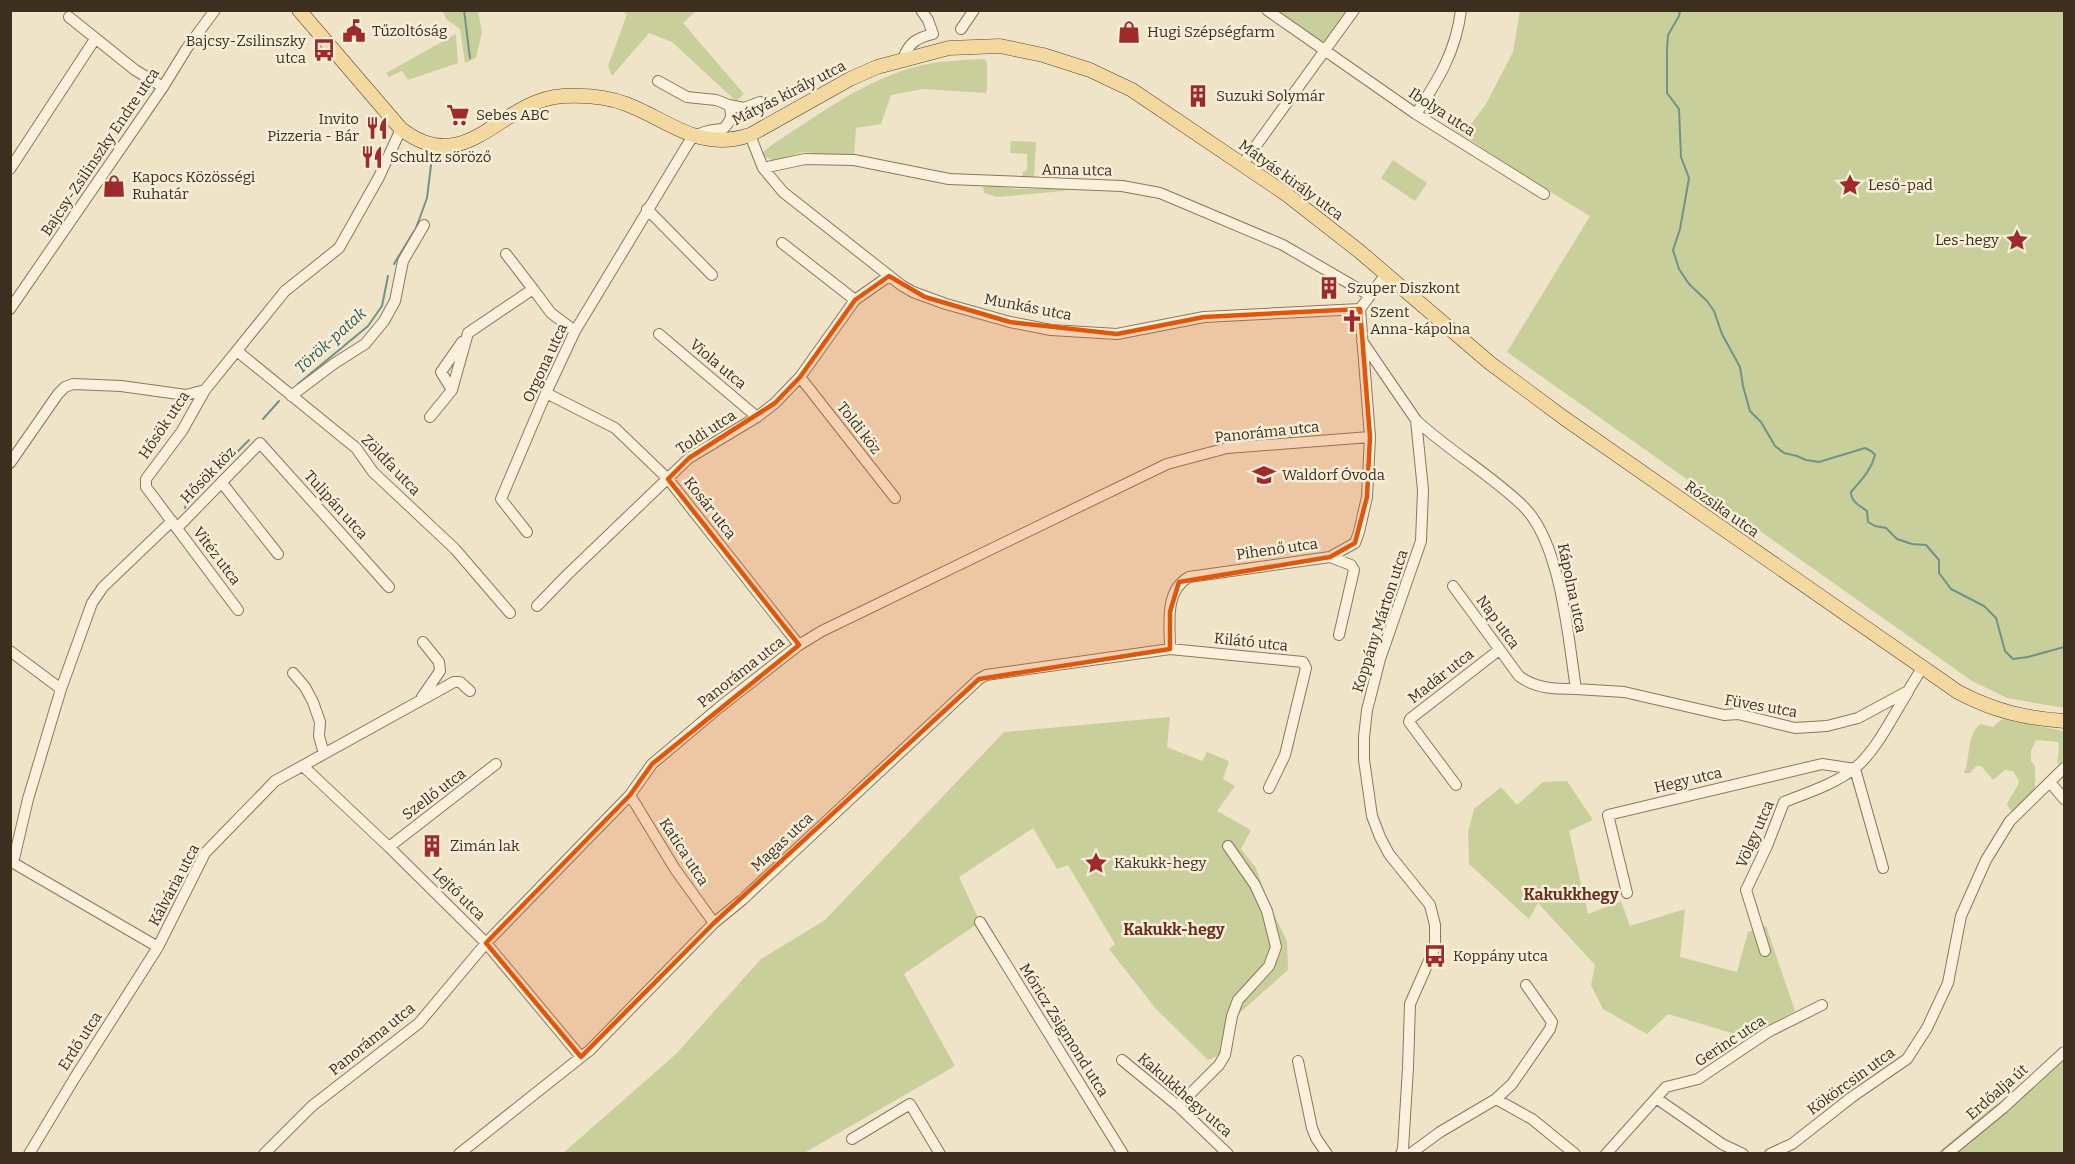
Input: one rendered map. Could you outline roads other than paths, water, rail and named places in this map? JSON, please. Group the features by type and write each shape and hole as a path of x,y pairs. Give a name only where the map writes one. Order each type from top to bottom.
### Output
{"main road":[{"name":"Mátyás király utca","path":"299,10 401,129 429,145 453,146 467,141 537,101 551,97 584,96 602,97 624,103 693,137 724,141 750,135 850,80 877,67 903,59 949,48 989,46 1000,46 1043,55 1090,70 1132,90 1316,217 1386,274"},
{"name":"Rózsika utca","path":"1386,274 1490,363 1564,418 1958,692 1991,708 2027,717 2064,721"}],"street":[{"name":"Bajcsy-Zsilinszky Endre utca","path":"10,309 215,10"},
{"path":"903,59 910,44 919,38 933,34 921,10"},
{"path":"961,29 974,10"},
{"name":"Ibolya utca","path":"1267,10 1416,114 1544,194"},
{"path":"1242,165 1354,10"},
{"path":"1416,114 1438,81 1452,52 1461,10"},
{"path":"69,17 135,70 163,87"},
{"path":"10,169 95,39"},
{"path":"658,81 687,97 716,100 744,108 760,102"},
{"path":"693,137 712,130 723,129 731,121 729,105"},
{"name":"Hősök utca","path":"175,525 147,487 146,478 182,431 206,390 285,291 339,248 374,188 401,129"},
{"name":"Munkás utca","path":"750,135 763,168 783,192 889,276 913,292 946,304 1010,322 1051,330 1118,334 1204,317 1360,309"},
{"name":"Orgona utca","path":"527,532 501,499 575,331 647,208 693,137"},
{"name":"Anna utca","path":"763,168 805,159 854,160 949,179 1122,186 1160,193 1282,245 1369,295"},
{"path":"647,208 712,275"},
{"path":"291,396 365,344 384,321 395,301 403,261 424,225"},
{"path":"782,243 855,300"},
{"path":"506,254 551,313 575,331"},
{"path":"1360,309 1386,274"},
{"name":"Toldi utca","path":"537,606 689,458 757,417 775,403 800,377 855,300 889,276"},
{"path":"430,417 452,390 468,333 533,289"},
{"name":"Pihenő utca","path":"1170,649 1170,612 1174,590 1179,582 1189,577 1330,556 1352,546 1358,535 1367,497 1370,437 1360,309"},
{"name":"Viola utca","path":"659,334 757,417"},
{"name":"Koppány Márton utca","path":"1362,341 1416,420 1423,490 1421,541 1380,659 1367,710 1364,736 1364,760 1372,816 1389,854 1430,905 1435,925 1435,947 1410,1004 1408,1068 1401,1154"},
{"name":"Zöldfa utca","path":"237,351 356,448 373,472 456,549 510,613"},
{"name":"Toldi köz","path":"800,377 895,498"},
{"path":"10,463 58,394 65,387 73,384 121,386 186,395 206,390"},
{"name":"Kosár utca","path":"546,393 615,428 668,479 799,645"},
{"name":"Kápolna utca","path":"1416,420 1517,500 1535,519 1544,534 1553,559 1576,689"},
{"name":"Panoráma utca","path":"270,1151 312,1106 418,1023 486,943 630,795 652,764 721,705 799,645 822,631 1167,464 1227,448 1370,437"},
{"name":"Hősök köz","path":"175,525 222,483 260,443"},
{"name":"Tulipán utca","path":"260,443 389,587"},
{"path":"222,483 278,554"},
{"path":"12,862 61,689 92,603 103,587 175,525"},
{"name":"Vitéz utca","path":"175,525 238,610"},
{"path":"1330,556 1351,565 1354,570 1340,635"},
{"name":"Nap utca","path":"1453,586 1519,676 1542,687 1576,689"},
{"name":"Kálvária utca","path":"418,702 440,671 439,662 423,642"},
{"name":"Kilátó utca","path":"1170,649 1303,662 1306,668 1285,755 1269,788"},
{"name":"Magas utca","path":"459,1154 580,1057 714,923 742,900 979,679 986,675 1170,649"},
{"name":"Madár utca","path":"1456,785 1409,722 1499,650"},
{"path":"10,651 61,689"},
{"path":"1908,692 1922,668"},
{"path":"293,673 305,687 313,702 320,722 319,736 324,754"},
{"name":"Kálvária utca","path":"12,862 158,947 205,853 275,782 454,681 460,682 470,691"},
{"name":"Füves utca","path":"1576,689 1590,688 1624,692 1724,715 1738,714 1796,728 1827,726 1858,718 1908,692"},
{"name":"Völgy utca","path":"1765,951 1746,890 1767,846 1784,802 1815,790 1855,769 1869,754 1908,692"},
{"name":"Szellő utca","path":"389,847 496,764"},
{"name":"Hegy utca","path":"1627,893 1608,815 1822,764 1855,769"},
{"name":"Lejtő utca","path":"303,766 486,943 580,1057"},
{"name":"Kökörcsin utca","path":"1770,1154 1792,1144 1852,1097 1907,1059 1927,1028 1948,983 1961,916 1986,860 2010,821 2064,768"},
{"path":"1855,769 1883,868"},
{"path":"2050,782 2064,799"},
{"name":"Katica utca","path":"630,795 675,869 714,923"},
{"path":"1178,1106 1219,1065 1225,1055 1232,1016 1238,1000 1269,966 1276,947 1267,911 1255,885 1228,846"},
{"name":"Móricz Zsigmond utca","path":"980,922 1123,1154"},
{"name":"Erdő utca","path":"29,1154 158,947"},
{"path":"1410,1154 1440,1132 1496,1099 1512,1084 1550,1029 1552,1022 1526,985"},
{"name":"Gerinc utca","path":"1606,1154 1666,1087 1698,1079 1768,1032 1822,1005"},
{"name":"Erdőalja út","path":"1947,1154 2003,1108 2064,1052"},
{"name":"Kakukkhegy utca","path":"1122,1060 1178,1106 1228,1154"},
{"path":"1298,1060 1312,1128 1327,1154"},
{"path":"1656,1098 1722,1144 1743,1154"},
{"path":"1496,1099 1532,1119 1575,1154"},
{"path":"852,1139 910,1104 940,1154"}],"waterway":[{"name":"Török-patak","path":"464,10 470,58"},
{"path":"1680,10 1668,35 1667,93 1679,109 1681,157 1689,178 1680,229 1673,250 1679,269 1689,284 1714,311 1722,334 1740,367 1750,411 1761,422 1775,446 1784,453 1819,462 1865,448 1871,451 1875,455 1871,466 1851,492 1854,501 1867,511 1868,522 1886,528 1897,539 1912,544 1926,545 1939,560 1939,573 1951,589 1984,606 1996,618 2005,651 2013,659 2064,647"},
{"name":"Török-patak","path":"394,264 416,228 427,198 432,157"},
{"name":"Török-patak","path":"298,384 368,326 382,306 388,276"},
{"name":"Török-patak","path":"263,419 279,401"},
{"name":"Török-patak","path":"185,508 186,504 249,440"}],"place":[{"name":"Tűzoltóság","path":"354,31"},
{"name":"Hugi Szépségfarm","path":"1129,32"},
{"name":"Bajcsy-Zsilinszky utca","path":"324,50"},
{"name":"Suzuki Solymár","path":"1198,96"},
{"name":"Sebes ABC","path":"458,115"},
{"name":"Invito Pizzeria - Bár","path":"377,128"},
{"name":"Schultz söröző","path":"372,157"},
{"name":"Leső-pad","path":"1850,185"},
{"name":"Kapocs Közösségi Ruhatár","path":"114,186"},
{"name":"Les-hegy","path":"2017,240"},
{"name":"Szuper Diszkont","path":"1329,288"},
{"name":"Szent Anna-kápolna","path":"1352,321"},
{"name":"Waldorf Óvoda","path":"1264,475"},
{"name":"Zimán lak","path":"432,846"},
{"name":"Kakukk-hegy","path":"1096,863"},
{"name":"Koppány utca","path":"1435,956"}],"district":[{"name":"Kakukkhegy","path":"1571,894"},
{"name":"Kakukk-hegy","path":"1174,929"}]}
